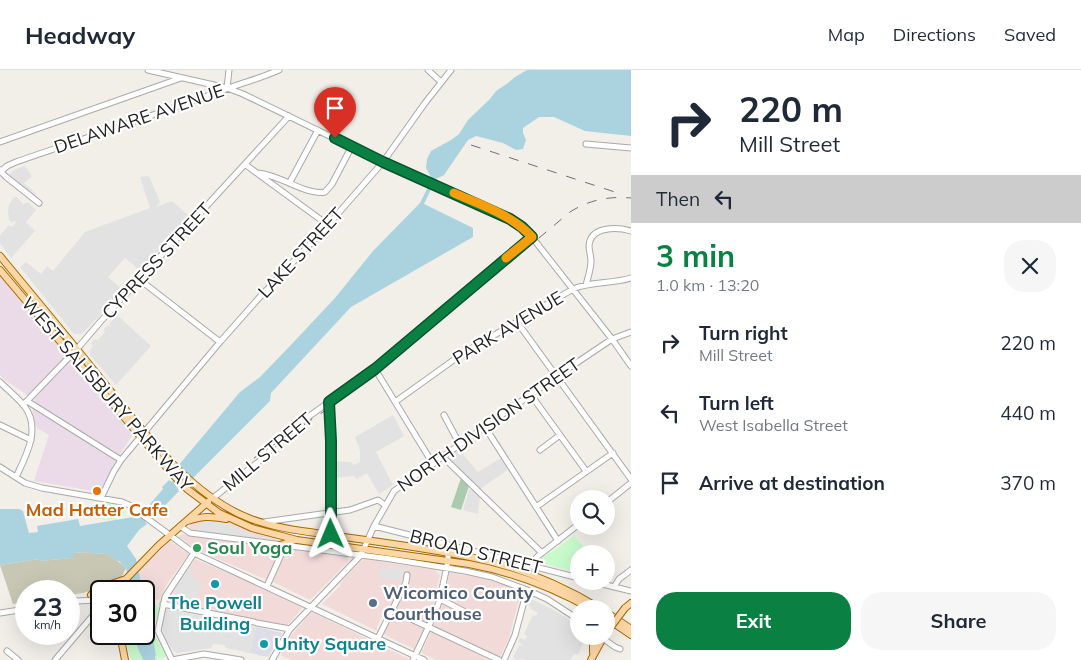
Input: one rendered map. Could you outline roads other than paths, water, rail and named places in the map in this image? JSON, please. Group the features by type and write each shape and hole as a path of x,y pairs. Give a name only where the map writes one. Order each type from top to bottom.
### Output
{"main road":[{"name":"WEST SALISBURY PARKWAY","path":"0,256 77,349 172,474 219,513 252,528 297,540 364,548 447,564 489,568 534,581 576,600"},
{"name":"WEST SALISBURY PARKWAY","path":"0,270 71,355 143,435 195,485 213,498 235,512 251,519 293,530 412,546"},
{"name":"MILL STREET","path":"127,579 182,524 213,498"},
{"path":"182,524 213,516 234,521"},
{"path":"283,545 297,540"},
{"path":"412,546 463,548"},
{"path":"412,546 491,562 536,577 585,600"},
{"path":"615,621 631,603"},
{"path":"615,618 631,628"},
{"path":"615,624 631,635"},
{"path":"122,645 125,660"},
{"path":"592,645 592,659"},
{"path":"592,659 599,645"}],"street":[{"path":"148,70 227,88 242,94 383,162 510,219 532,237 631,366"},
{"path":"227,88 229,70"},
{"name":"DELAWARE AVENUE","path":"0,170 16,162 279,70"},
{"path":"428,70 441,82"},
{"name":"LAKE STREET","path":"101,498 121,460 220,342 328,225 383,162 451,70"},
{"path":"0,142 183,78"},
{"name":"CYPRESS STREET","path":"25,403 77,349 290,116"},
{"path":"290,182 318,130"},
{"path":"586,144 631,148"},
{"path":"257,173 266,173 314,193 321,193 328,190 332,184 352,146"},
{"path":"246,165 328,225"},
{"path":"0,170 4,176 39,203"},
{"path":"586,285 591,262 589,244 593,236 600,231 615,228 631,230"},
{"name":"MILL STREET","path":"213,498 267,455 276,440 375,369 532,237"},
{"name":"PARK AVENUE","path":"395,402 462,354 573,290 586,285 610,283 631,278"},
{"path":"140,280 220,342"},
{"path":"518,322 631,479"},
{"name":"NORTH DIVISION STREET","path":"272,660 290,629 361,556 374,526 394,491 612,339 631,332"},
{"path":"375,369 433,464"},
{"path":"0,382 25,403 121,460"},
{"path":"531,395 586,471"},
{"path":"329,402 331,534"},
{"path":"16,477 31,440 33,426 25,403"},
{"path":"444,415 460,445"},
{"path":"0,425 31,440"},
{"path":"485,427 558,541"},
{"path":"540,450 560,435"},
{"path":"536,506 613,452"},
{"path":"443,457 542,553"},
{"path":"0,467 25,483 129,505 194,553 378,638 414,658 424,660"},
{"path":"615,496 631,483"},
{"path":"262,522 350,510 378,500 385,505"},
{"path":"182,524 190,533 361,556 447,564 492,577 527,590 570,614"},
{"name":"BROAD STREET","path":"374,526 570,576"},
{"path":"529,566 542,553 570,531"},
{"path":"267,586 283,545"},
{"path":"194,553 164,597 158,631 172,660 204,654 241,660"},
{"path":"414,658 440,599 448,553"},
{"path":"615,585 619,579 631,570"},
{"path":"378,638 406,582 407,574"},
{"path":"615,587 631,591"},
{"path":"504,660 515,635 527,590"},
{"path":"80,599 90,595"},
{"path":"440,599 475,616"},
{"path":"162,604 290,629"},
{"path":"392,610 499,660"},
{"path":"0,613 15,611"},
{"path":"55,660 90,616"},
{"path":"613,645 620,649"},
{"path":"7,651 18,660"}],"water":[{"path":"527,70 631,70 631,136 585,131 554,117 539,117 523,128 526,140 523,149 516,150 503,143 476,136 468,140 444,175 434,180 432,179 426,168 427,159 431,151 459,134 468,120 496,91"},
{"path":"428,187 431,189 424,204 473,228 473,237 351,307 271,393 270,401 193,478 188,475 177,487 179,491 153,518 149,516 145,522 147,524 139,530 127,546 136,559 141,580 128,580 126,568 106,553 73,553 73,558 40,561 39,559 0,565 0,509 19,509 23,511 29,533 38,532 37,526 78,519 80,526 133,517 138,518 163,489 162,487 169,480 172,482 182,469 178,466 240,392 260,377 289,347 335,298 373,251 420,203"},
{"path":"154,645 156,660 143,660 137,646"}],"railway":[{"path":"471,145 621,194"},
{"path":"254,458 378,373 570,212 584,204 599,200 631,198"}],"place":[{"name":"Mad Hatter Cafe","path":"97,491"},
{"name":"Soul Yoga","path":"197,548"},
{"name":"The Powell Building","path":"215,584"},
{"name":"Wicomico County Courthouse","path":"373,603"},
{"name":"Unity Square","path":"264,644"}]}
